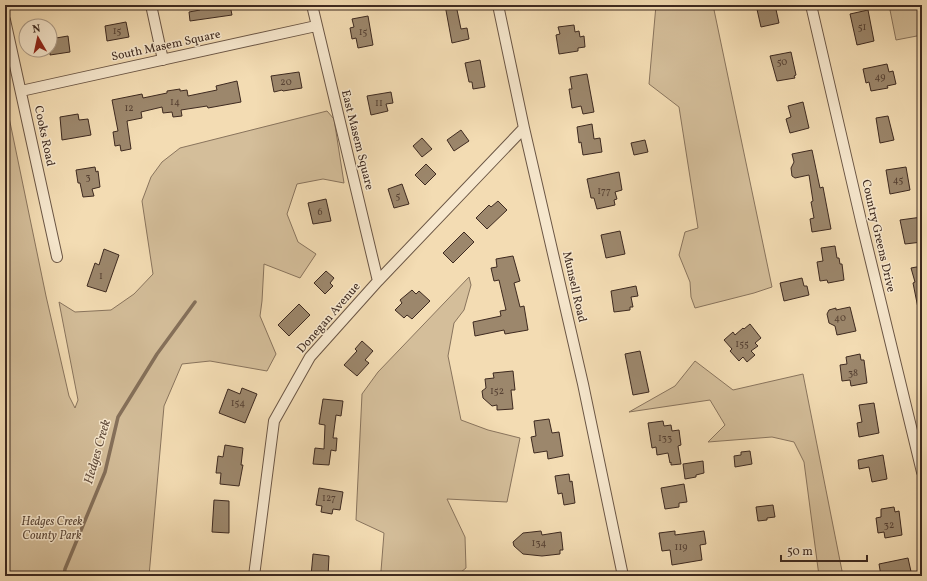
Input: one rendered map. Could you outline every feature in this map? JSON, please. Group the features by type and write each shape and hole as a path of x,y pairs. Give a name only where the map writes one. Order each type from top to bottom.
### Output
{"street":[{"path":"151,5 163,60"},
{"name":"East Masem Square","path":"312,5 378,281"},
{"name":"Munsell Road","path":"498,5 524,128 581,377 623,576"},
{"name":"Country Greens Drive","path":"811,5 862,225 918,432 922,472"},
{"name":"Cooks Road","path":"5,20 57,257"},
{"name":"South Masem Square","path":"21,91 316,26"},
{"name":"Donegan Avenue","path":"254,576 274,421 310,357 378,281 524,128"}],"green space":[{"path":"656,5 713,5 772,287 695,308 691,297 690,282 679,255 685,232 698,228 679,107 649,84"},
{"path":"889,5 922,5 922,35 896,40"},
{"name":"Hedges Creek County Park","path":"5,98 46,296 69,396 75,408 78,400 59,302 75,312 111,310 134,294 153,274 142,201 151,177 162,162 180,148 327,111 334,119 344,183 323,179 297,184 287,214 298,242 316,254 300,278 264,264 260,316 276,354 267,371 210,361 182,364 164,406 149,576 5,576"},
{"path":"469,277 471,285 464,310 454,323 448,356 461,420 488,430 520,438 507,502 447,499 465,537 466,568 456,576 375,576 381,571 384,533 356,520 362,394 378,372"},
{"path":"695,361 733,390 803,374 843,576 819,576 804,462 794,442 772,437 708,442 725,425 710,400 629,412 675,386"}],"building":[{"path":"206,5 230,5 232,15 190,21 189,12 206,8"},
{"path":"445,5 456,5 461,29 467,28 469,39 452,43"},
{"path":"756,5 775,5 779,23 761,27"},
{"path":"868,10 874,41 857,45 850,14"},
{"path":"368,16 373,45 358,48 356,38 352,39 350,28 354,27 352,19"},
{"path":"126,22 129,37 107,41 105,26"},
{"path":"574,25 575,32 579,31 580,37 584,36 585,47 578,48 578,51 559,54 556,35 560,34 558,27"},
{"path":"68,36 70,52 58,54 58,38"},
{"path":"791,52 796,75 794,76 795,78 777,81 770,56"},
{"path":"480,60 485,87 473,89 472,82 469,82 465,63"},
{"path":"887,64 889,72 893,71 896,84 887,86 888,88 871,91 869,82 866,83 863,69"},
{"path":"299,72 302,88 274,92 271,76"},
{"path":"587,74 594,112 583,114 581,106 572,108 569,89 572,89 570,77"},
{"path":"237,81 241,102 208,108 207,106 181,110 182,116 173,117 172,112 163,113 162,107 141,112 142,118 127,121 131,149 121,151 120,145 115,146 113,132 118,131 112,100 142,94 143,98 180,89 180,91 187,90 188,96 217,90 216,86"},
{"path":"391,92 393,103 386,104 388,111 371,115 367,96"},
{"path":"803,102 809,128 790,133 786,119 791,117 788,106"},
{"path":"78,114 79,120 88,119 91,135 62,140 60,117"},
{"path":"888,116 894,140 880,143 876,118"},
{"path":"592,124 594,139 600,138 602,152 583,155 581,142 579,143 577,127"},
{"path":"461,130 469,141 454,151 447,140"},
{"path":"422,138 432,149 422,157 413,146"},
{"path":"645,140 648,152 634,155 631,143"},
{"path":"812,150 820,188 823,187 831,229 812,232 810,219 814,218 809,175 795,178 792,176 791,168 794,162 792,154"},
{"path":"426,164 436,174 425,185 415,175"},
{"path":"95,167 96,172 98,171 100,187 92,189 94,196 83,197 80,183 78,183 76,170"},
{"path":"906,167 910,190 890,194 886,170"},
{"path":"619,172 622,190 615,192 617,199 614,200 615,205 597,209 594,198 591,198 587,179"},
{"path":"402,184 409,204 394,208 388,189"},
{"path":"326,199 331,221 313,224 308,203"},
{"path":"498,201 507,210 487,229 476,218 489,205 491,207"},
{"path":"922,217 922,230 920,231 922,242 905,244 900,220"},
{"path":"620,231 625,254 606,258 601,235"},
{"path":"464,232 474,242 453,263 443,253"},
{"path":"835,246 837,258 839,258 840,264 842,264 844,280 828,283 827,280 820,281 817,262 823,261 821,248"},
{"path":"104,249 119,255 106,292 87,286 95,263 99,265"},
{"path":"513,256 520,281 514,283 520,307 524,306 528,330 505,334 504,330 475,336 473,322 501,316 500,311 506,310 499,280 494,281 491,268 497,267 496,259"},
{"path":"922,266 922,307 918,308 913,283 915,282 911,268"},
{"path":"326,271 334,278 330,283 333,286 325,294 314,283"},
{"path":"802,278 804,286 807,286 809,295 784,301 780,283"},
{"path":"636,286 638,296 631,297 633,307 630,307 630,310 614,312 611,291"},
{"path":"412,290 416,294 419,291 430,301 412,319 407,315 404,318 395,310 402,303 400,300"},
{"path":"299,304 310,315 289,336 278,325"},
{"path":"850,307 856,331 837,335 835,326 829,323 827,314 829,310"},
{"path":"750,324 761,338 755,343 758,346 751,351 755,355 747,362 743,357 739,361 730,351 732,349 724,340 733,332 735,335"},
{"path":"362,341 373,351 365,360 369,363 357,376 344,365 357,351 355,349"},
{"path":"640,351 649,392 633,395 625,354"},
{"path":"860,354 861,360 864,360 867,383 851,386 850,380 842,381 840,365 847,364 846,357"},
{"path":"513,371 515,390 511,390 513,409 497,410 497,405 492,406 483,398 482,391 486,388 485,379 494,378 493,373"},
{"path":"242,388 257,394 245,423 219,413 228,389 240,394"},
{"path":"323,399 343,401 341,416 336,415 333,438 337,438 336,451 331,450 329,465 313,464 315,448 324,449 325,425 319,424"},
{"path":"874,403 879,433 859,437 857,423 862,422 859,405"},
{"path":"549,419 552,433 559,432 563,456 548,459 547,451 534,453 531,437 536,436 534,421"},
{"path":"663,421 664,426 671,425 672,431 679,430 681,445 678,446 681,464 671,465 668,453 657,455 656,447 652,448 648,423"},
{"path":"225,445 243,448 241,465 243,465 239,486 220,484 221,473 216,473 218,456 223,457"},
{"path":"750,451 752,464 735,467 734,456 741,455 741,452"},
{"path":"883,455 887,479 872,482 869,467 859,469 858,460"},
{"path":"703,461 704,473 696,475 696,477 685,479 683,464"},
{"path":"569,474 570,482 572,481 575,503 564,505 562,493 558,494 555,476"},
{"path":"684,484 687,502 679,503 679,507 665,509 661,488"},
{"path":"319,488 343,492 340,510 333,509 332,514 321,512 322,506 316,505"},
{"path":"214,500 229,501 229,533 212,532"},
{"path":"773,505 775,517 758,521 756,507"},
{"path":"894,507 895,512 899,511 902,535 885,538 884,532 878,533 876,518 881,517 881,509"},
{"path":"541,531 542,535 561,532 563,550 560,550 560,554 542,556 523,554 514,546 513,542 523,533"},
{"path":"675,531 675,535 704,531 706,544 700,545 702,560 672,565 670,550 662,551 659,533"},
{"path":"313,554 329,556 328,576 311,576"},
{"path":"908,558 912,576 892,576 891,574 881,576 879,564"}],"waterway":[{"name":"Hedges Creek","path":"64,576 65,569 105,472 118,417 157,354 195,302"}]}
